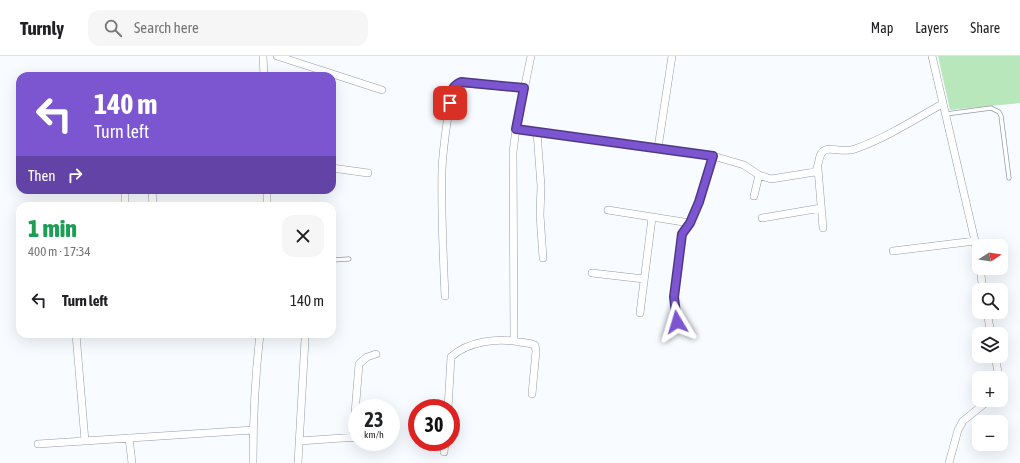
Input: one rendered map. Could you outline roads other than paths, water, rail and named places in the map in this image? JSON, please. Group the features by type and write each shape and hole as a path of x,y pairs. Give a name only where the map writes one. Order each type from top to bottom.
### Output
{"street":[{"path":"263,56 264,72"},
{"path":"277,56 326,72"},
{"path":"515,341 513,152 516,129 531,56"},
{"path":"658,148 672,56"},
{"path":"932,56 975,239"},
{"path":"336,75 382,90"},
{"path":"445,296 442,232 442,169 452,90 454,86 461,82 524,88"},
{"path":"824,228 818,169 820,156 825,150 849,151 876,141 942,104"},
{"path":"516,129 713,156 744,165 759,175 770,179 815,172 818,169"},
{"path":"537,132 541,186 540,215 543,258"},
{"path":"677,322 674,297 682,234 690,223 699,202 713,156"},
{"path":"336,169 368,173"},
{"path":"754,196 759,175"},
{"path":"762,218 821,208"},
{"path":"608,210 690,223"},
{"path":"640,313 652,218"},
{"path":"893,251 972,241"},
{"path":"592,272 644,279"},
{"path":"76,338 85,441"},
{"path":"253,463 253,430 260,338"},
{"path":"298,463 305,340"},
{"path":"449,399 451,357 458,351 483,342 515,341 535,345 536,351 532,394"},
{"path":"357,399 359,364 367,357 376,354"},
{"path":"949,463 958,430 968,416 981,407"},
{"path":"38,444 253,430"},
{"path":"129,438 132,463"},
{"path":"300,441 348,438"}],"lane":[{"path":"945,114 991,108 999,112 1001,116 1009,178"},
{"path":"336,260 349,259"}]}
